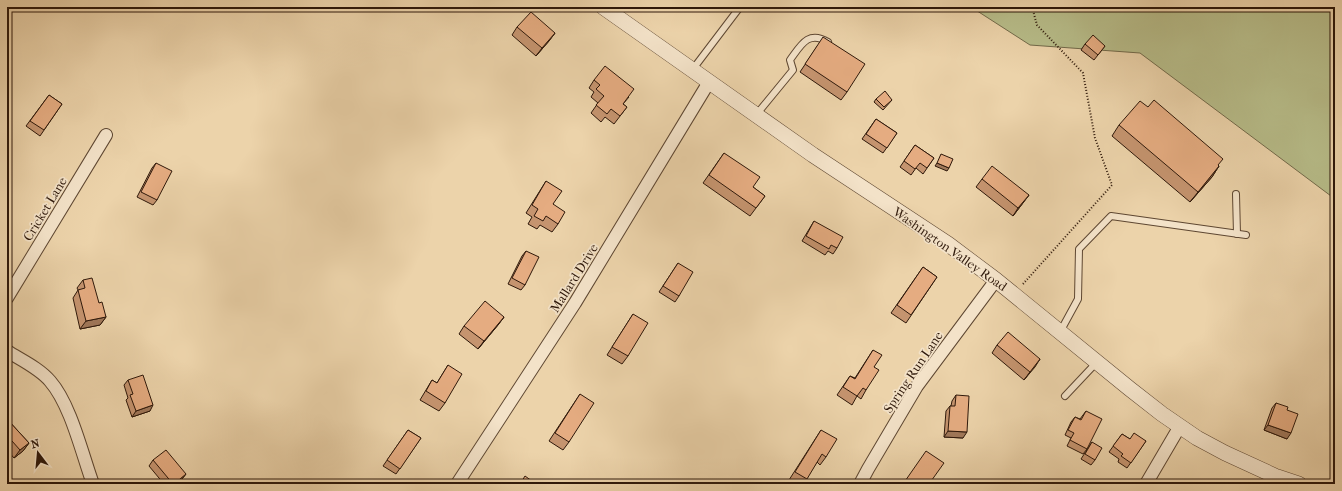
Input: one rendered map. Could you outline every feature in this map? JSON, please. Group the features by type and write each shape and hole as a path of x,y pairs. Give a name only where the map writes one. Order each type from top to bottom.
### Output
{"street":[{"name":"Washington Valley Road","path":"603,7 813,155 948,244 1014,294 1130,389 1197,438 1275,476 1299,484"},
{"name":"Mallard Drive","path":"457,484 575,303 709,82"},
{"name":"Cricket Lane","path":"7,298 106,135"},
{"name":"Spring Run Lane","path":"860,484 917,386 996,280"},
{"path":"7,351 38,370 50,381 60,396 68,411 93,484"},
{"path":"1146,484 1180,426"}],"lane":[{"path":"692,70 740,7"},
{"path":"756,115 793,70 790,60 806,40 815,37 821,38 833,45"},
{"path":"1236,194 1237,234"},
{"path":"1060,332 1078,299 1079,249 1111,216 1246,235"},
{"path":"1065,396 1097,362"}],"path":[{"path":"1014,294 1112,185 1095,138 1083,72 1037,25 1032,7"}],"green space":[{"path":"971,7 1335,7 1335,199 1140,53 1030,45"}],"building":[{"path":"531,12 555,33 542,48 517,27"},
{"path":"1093,35 1105,46 1098,55 1085,44"},
{"path":"823,37 865,64 847,92 805,64"},
{"path":"605,66 634,89 623,104 627,107 620,116 611,109 607,114 596,105 604,96 596,89 600,85 594,80"},
{"path":"885,91 892,100 884,107 876,99"},
{"path":"49,95 62,104 44,130 30,121"},
{"path":"1154,100 1223,159 1198,192 1119,125 1140,101 1148,107"},
{"path":"876,119 897,133 887,148 866,134"},
{"path":"915,145 934,158 927,168 920,163 915,169 904,161"},
{"path":"724,153 760,177 753,187 765,196 756,208 709,175"},
{"path":"941,154 953,159 949,168 937,163"},
{"path":"156,163 172,171 157,200 141,192"},
{"path":"992,166 1029,195 1018,208 982,179"},
{"path":"546,181 562,191 553,204 565,212 558,224 546,216 543,221 534,216 538,209 532,205"},
{"path":"814,221 843,237 837,248 831,245 829,249 806,236"},
{"path":"526,251 539,257 525,285 512,278"},
{"path":"678,263 693,272 679,296 663,286"},
{"path":"923,267 937,277 911,315 897,305"},
{"path":"92,278 99,303 102,302 106,317 86,321 78,290 85,288 83,280"},
{"path":"485,301 504,317 484,341 464,326"},
{"path":"633,314 648,323 628,356 612,347"},
{"path":"1008,332 1040,359 1030,372 997,345"},
{"path":"873,350 882,355 874,367 879,370 866,390 863,388 857,396 843,387 850,376 855,379"},
{"path":"448,365 462,374 445,403 426,391 432,380 437,383"},
{"path":"143,375 153,405 136,411 130,395 133,394 128,380"},
{"path":"580,394 594,403 569,442 555,433"},
{"path":"956,395 969,396 967,432 948,431 950,406 955,406"},
{"path":"1276,403 1288,407 1287,410 1298,414 1291,433 1268,425"},
{"path":"1086,411 1102,419 1087,449 1070,440 1074,433 1068,430 1075,417 1081,420"},
{"path":"7,419 29,443 20,450 12,441 7,445"},
{"path":"408,430 421,438 400,469 387,460"},
{"path":"821,430 837,439 826,457 822,454 807,479 795,472"},
{"path":"1134,433 1146,441 1131,463 1121,456 1123,454 1113,446 1122,434 1130,439"},
{"path":"1092,442 1102,448 1095,460 1085,454"},
{"path":"166,450 186,474 174,484 153,460"},
{"path":"926,451 944,463 929,484 903,484"},
{"path":"525,476 536,484 520,484"}]}
